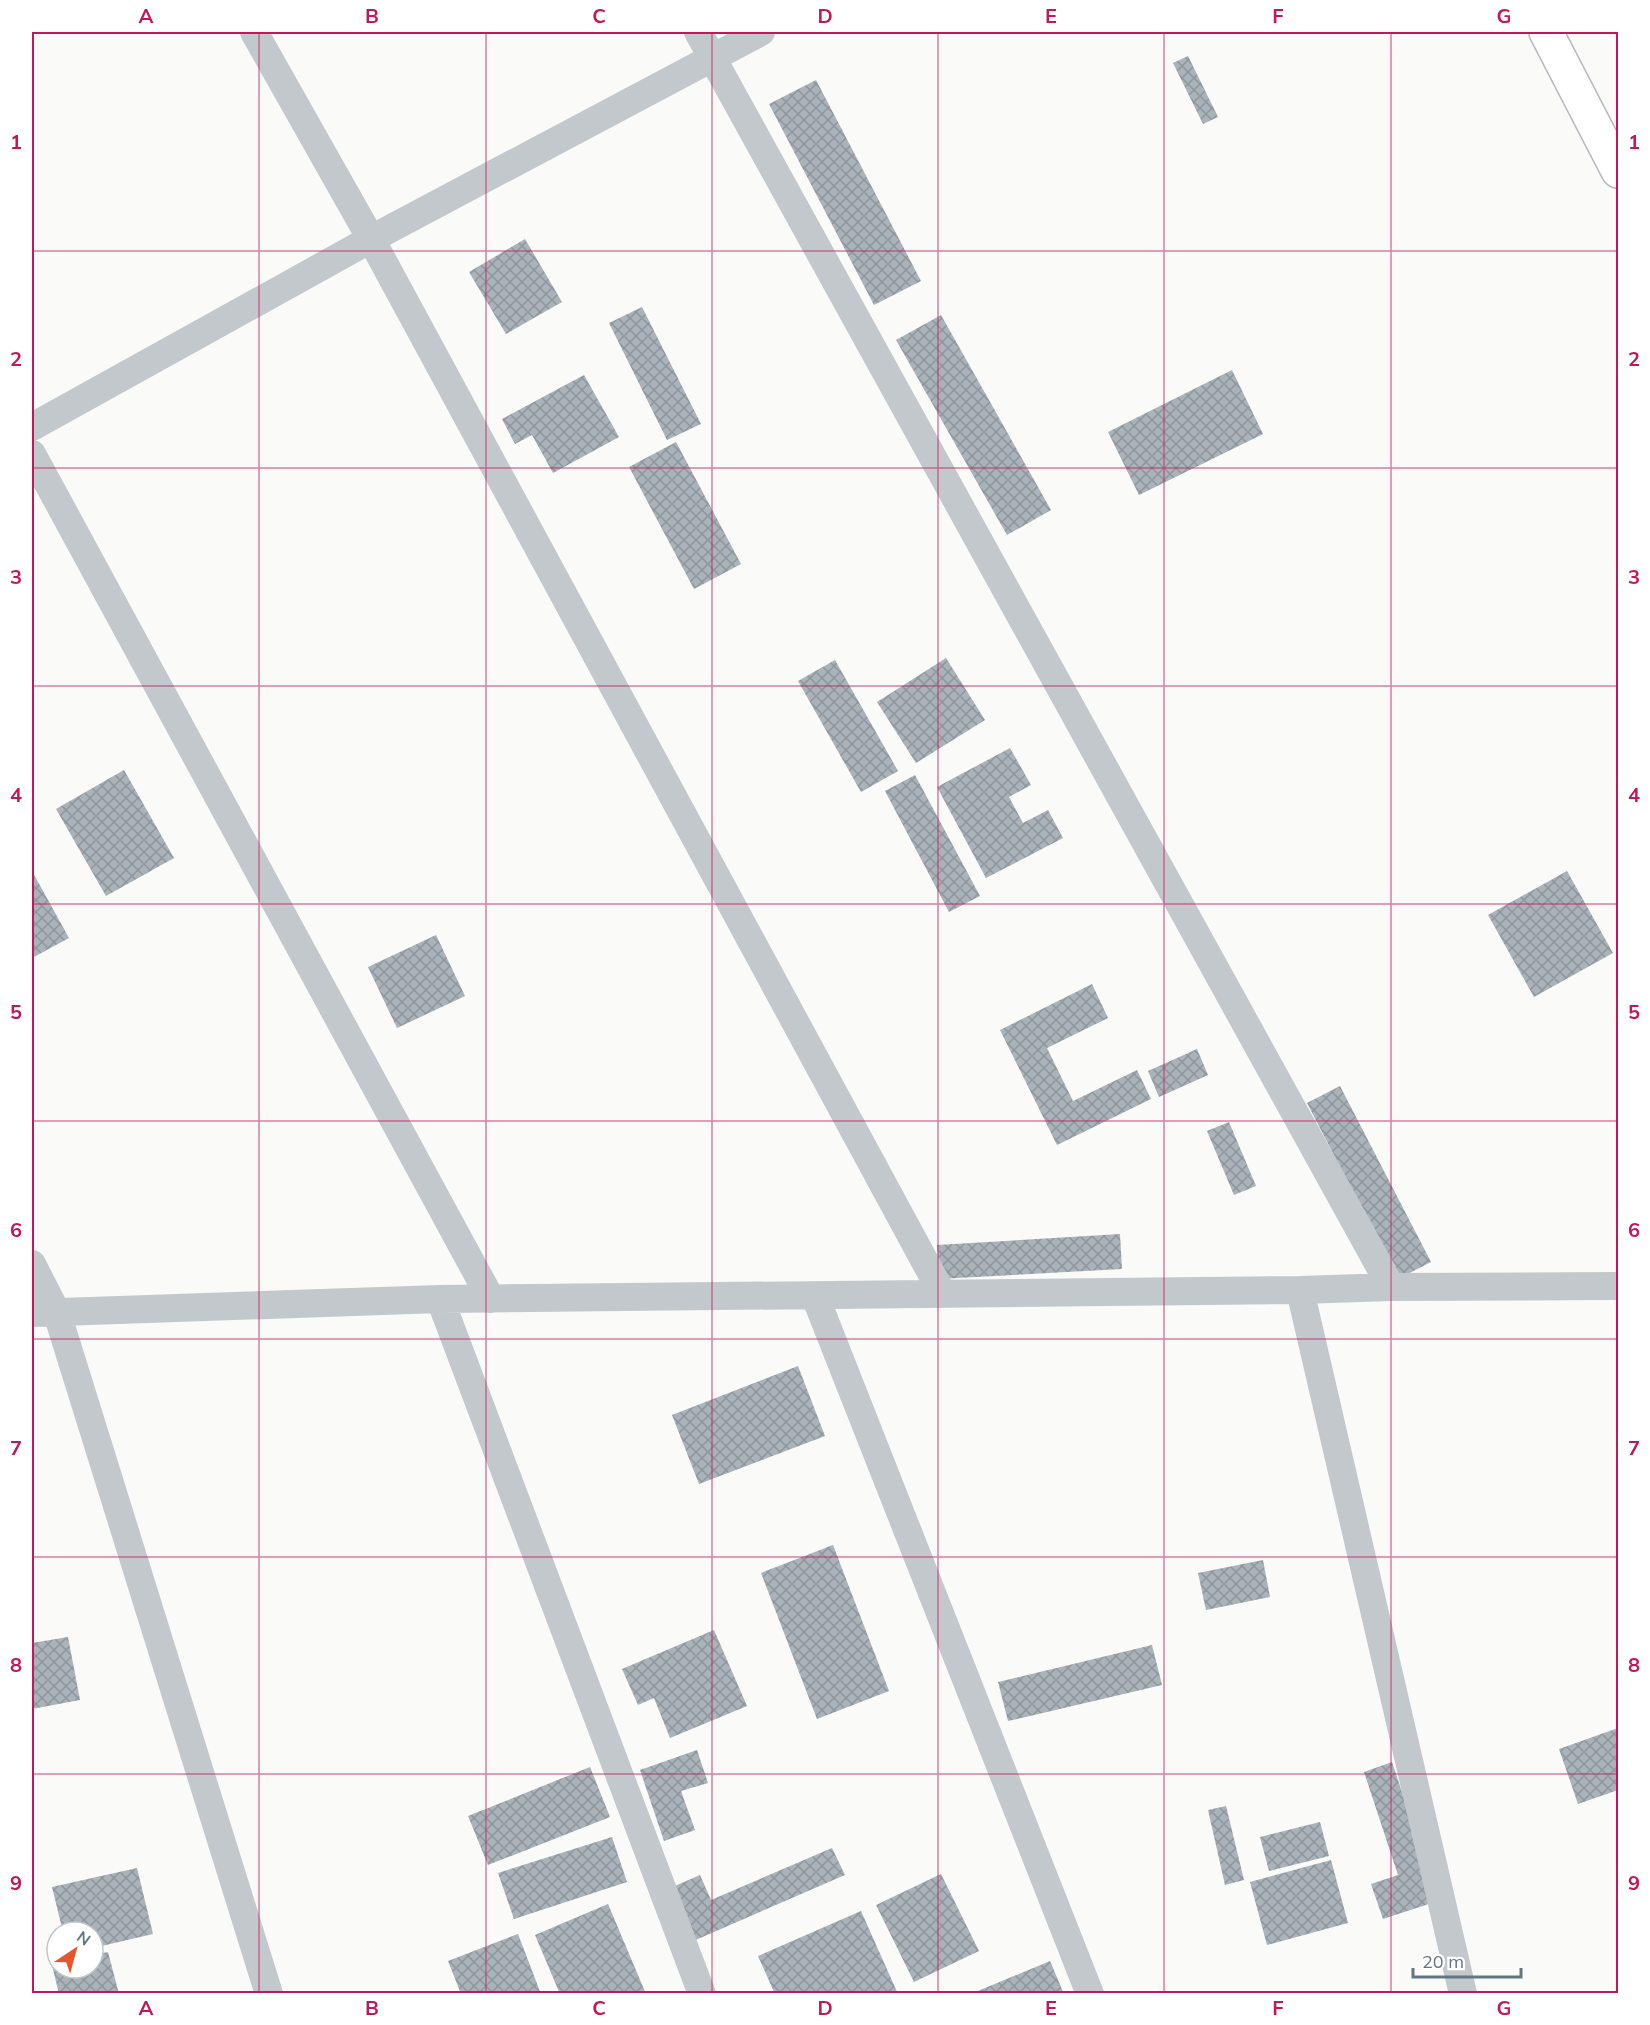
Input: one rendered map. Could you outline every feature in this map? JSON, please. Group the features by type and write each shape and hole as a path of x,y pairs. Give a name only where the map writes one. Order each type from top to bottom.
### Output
{"main road":[{"path":"1546,32 1618,171"}],"street":[{"path":"254,32 370,239 942,1293"},
{"path":"698,32 1391,1287"},
{"path":"32,427 370,239 714,59 761,32"},
{"path":"32,454 491,1299"},
{"path":"32,1264 44,1313 268,1994"},
{"path":"44,1313 440,1299 1618,1286"},
{"path":"1300,1290 1463,1994"},
{"path":"815,1296 1090,1994"},
{"path":"440,1299 702,1994"}],"building":[{"path":"1188,56 1218,117 1203,124 1173,63"},
{"path":"816,80 921,281 874,305 769,104"},
{"path":"525,239 562,302 506,334 469,272"},
{"path":"642,307 701,424 667,440 609,323"},
{"path":"941,315 1051,510 1007,535 896,340"},
{"path":"1232,370 1263,434 1139,495 1108,432"},
{"path":"584,375 619,437 553,473 532,435 515,444 502,419"},
{"path":"676,442 741,564 694,589 629,467"},
{"path":"946,658 985,720 916,763 877,702"},
{"path":"835,660 898,771 861,792 798,681"},
{"path":"1010,748 1031,785 1009,797 1023,823 1048,810 1063,838 986,878 937,787"},
{"path":"124,770 174,858 106,896 56,809"},
{"path":"915,775 980,896 949,912 885,791"},
{"path":"32,871 69,938 32,958"},
{"path":"1567,871 1613,953 1534,997 1488,915"},
{"path":"436,935 465,996 397,1028 368,967"},
{"path":"1092,984 1108,1018 1047,1048 1073,1101 1137,1070 1151,1099 1057,1145 1000,1030"},
{"path":"1197,1049 1208,1075 1159,1097 1148,1071"},
{"path":"1340,1086 1431,1262 1398,1279 1307,1103"},
{"path":"1229,1122 1256,1186 1234,1195 1207,1131"},
{"path":"1120,1234 1122,1269 939,1279 937,1245"},
{"path":"798,1366 825,1436 699,1484 672,1415"},
{"path":"833,1545 889,1691 817,1719 761,1573"},
{"path":"1263,1560 1270,1597 1206,1610 1198,1573"},
{"path":"714,1630 747,1706 670,1738 654,1698 638,1705 622,1669"},
{"path":"68,1637 80,1700 32,1709 32,1643"},
{"path":"1152,1645 1162,1685 1008,1721 998,1682"},
{"path":"1618,1728 1618,1790 1578,1804 1559,1749"},
{"path":"697,1750 708,1783 681,1791 695,1830 664,1841 640,1770"},
{"path":"1392,1762 1438,1901 1383,1919 1371,1884 1398,1875 1364,1772"},
{"path":"590,1767 610,1817 488,1865 468,1816"},
{"path":"1226,1806 1244,1880 1225,1885 1208,1810"},
{"path":"1320,1822 1329,1856 1269,1871 1260,1837"},
{"path":"612,1837 627,1882 514,1919 498,1873"},
{"path":"832,1848 845,1875 691,1942 668,1889 700,1875 711,1900"},
{"path":"1331,1860 1348,1923 1267,1945 1250,1882"},
{"path":"137,1868 153,1934 105,1945 105,1920 60,1920 52,1887"},
{"path":"941,1874 979,1951 914,1982 876,1905"},
{"path":"608,1904 646,1994 560,1994 535,1935"},
{"path":"861,1911 898,1994 775,1994 758,1956"},
{"path":"518,1934 541,1994 461,1994 448,1961"},
{"path":"108,1952 119,1994 59,1994 56,1980 105,1980 105,1953"},
{"path":"1050,1961 1064,1994 973,1994 973,1993"}]}
